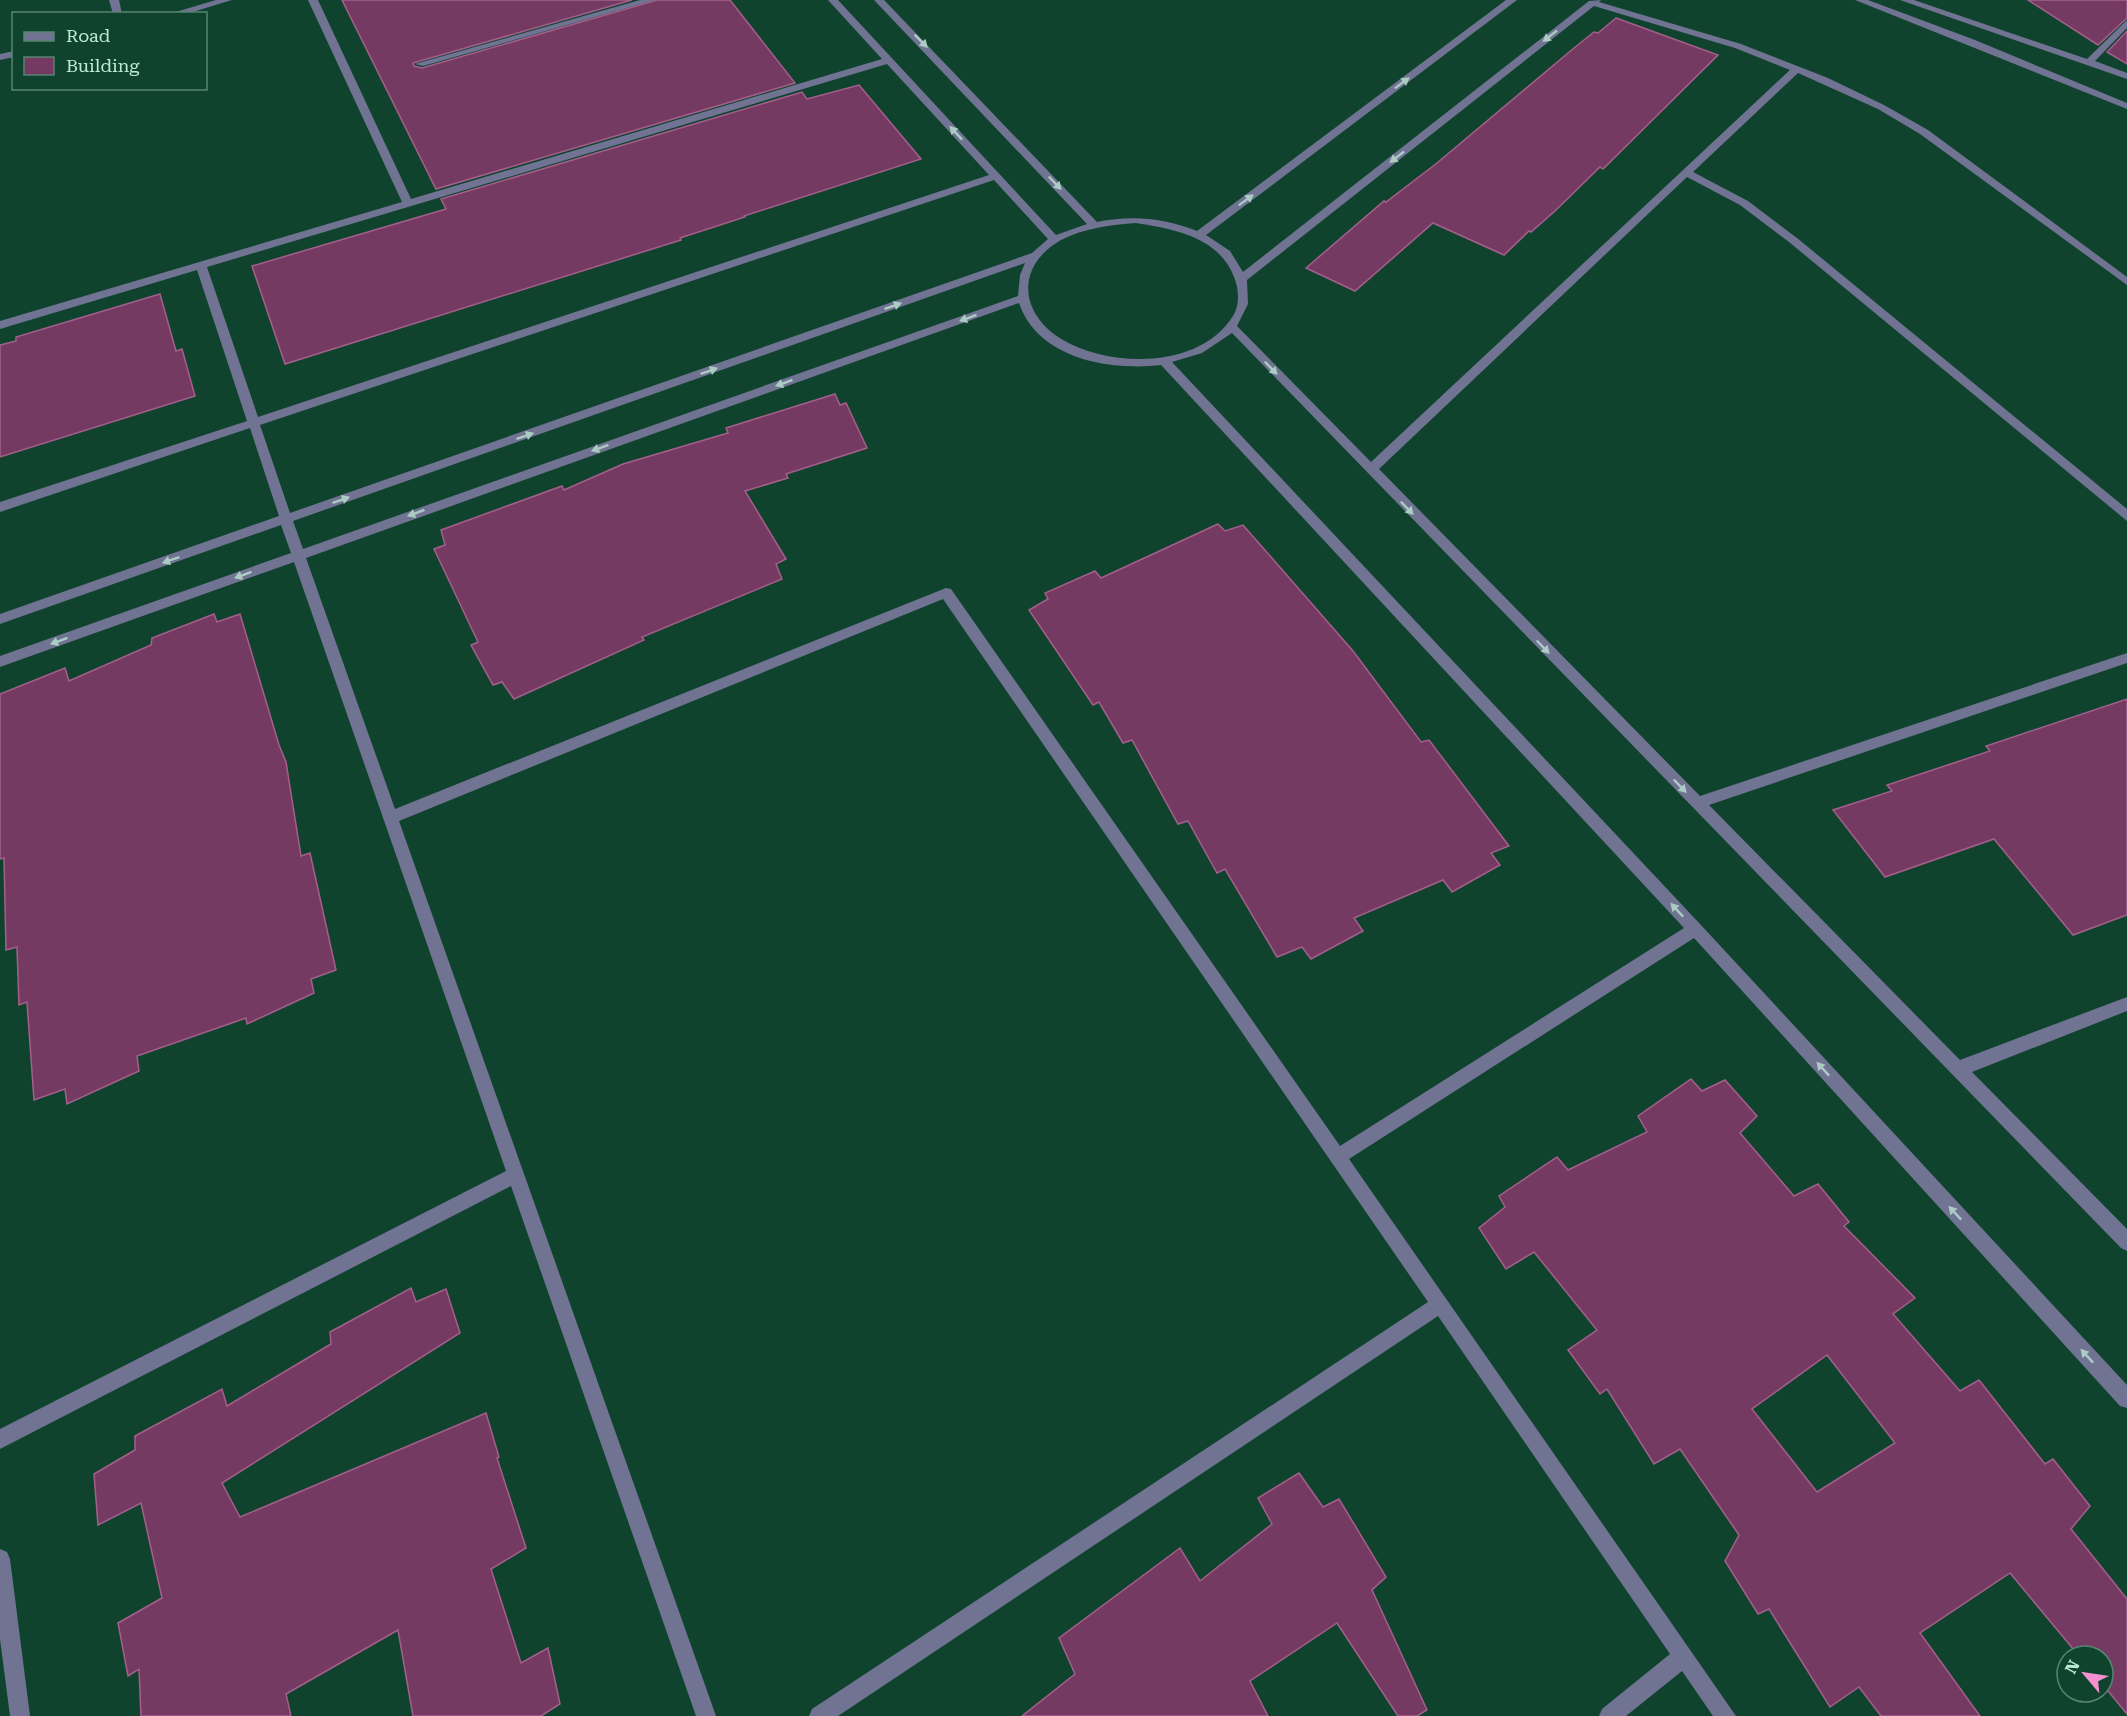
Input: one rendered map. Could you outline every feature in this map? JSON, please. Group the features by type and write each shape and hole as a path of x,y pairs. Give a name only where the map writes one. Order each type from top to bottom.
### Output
{"street":[{"path":"181,12 227,0"},
{"path":"313,0 408,203"},
{"path":"420,64 650,0"},
{"path":"833,0 1055,240"},
{"path":"879,0 1094,225"},
{"path":"1200,235 1512,0"},
{"path":"1860,0 1972,42 2127,106"},
{"path":"1905,0 2127,76"},
{"path":"1241,279 1594,1 1738,46 1881,107 1924,132 2127,282"},
{"path":"2089,62 2127,23"},
{"path":"0,325 889,60"},
{"path":"1370,470 1796,69"},
{"path":"1686,172 1744,203 1793,240 2127,516"},
{"path":"0,507 996,176"},
{"path":"1136,220 1170,224 1200,235 1224,251 1239,271 1245,294 1238,318 1218,340 1187,355 1149,363 1109,361 1073,351 1043,334 1026,311 1023,298 1021,286 1028,264 1045,245 1071,231 1094,225 1136,220"},
{"path":"0,619 1035,256"},
{"path":"201,264 285,520 706,1716"},
{"path":"0,662 1023,298"},
{"path":"1231,326 2127,1242"},
{"path":"1163,360 1695,929 2127,1399"},
{"path":"389,818 946,593 1726,1716"},
{"path":"1696,803 2127,658"},
{"path":"1337,1157 1695,929"},
{"path":"1958,1069 2127,1004"},
{"path":"0,1438 515,1175"},
{"path":"819,1716 1440,1304"},
{"path":"0,1559 20,1716"},
{"path":"1609,1716 1684,1656"}],"building":[{"path":"342,0 632,0 413,63 414,66 422,68 657,0 730,0 795,83 436,189"},
{"path":"2028,0 2127,0 2127,18 2098,45"},
{"path":"1616,18 1718,55 1603,169 1600,167 1555,211 1531,232 1529,231 1504,255 1433,223 1355,291 1306,268 1384,201 1386,202 1437,163 1574,48"},
{"path":"2127,31 2127,64 2107,52"},
{"path":"859,85 921,159 744,216 680,238 681,240 285,364 252,266 446,209 441,199 802,92 807,99"},
{"path":"160,294 176,351 182,349 195,396 0,457 0,345 16,341 16,337"},
{"path":"835,394 840,405 846,403 867,448 786,474 788,478 745,491 786,559 776,564 782,579 642,637 644,640 514,699 502,682 493,685 471,645 478,642 434,549 445,545 441,530 562,486 564,490 623,464 728,433 726,428"},
{"path":"1218,524 1225,531 1243,525 1353,651 1421,742 1429,740 1509,846 1491,853 1500,865 1452,892 1443,880 1354,918 1363,931 1311,959 1302,947 1277,957 1225,869 1217,873 1188,821 1178,824 1132,740 1123,743 1099,702 1093,705 1029,610 1048,599 1045,593 1095,571 1101,578"},
{"path":"214,614 217,622 240,614 286,762 301,856 310,853 336,970 311,979 314,993 247,1024 246,1018 137,1056 139,1071 67,1104 65,1089 34,1100 27,1002 19,1005 17,947 6,950 4,858 0,859 0,694 65,668 69,681 151,645 152,638"},
{"path":"2127,699 2127,915 2073,935 1994,839 1885,877 1833,810 1892,791 1887,785 1990,751 1986,746"},
{"path":"1691,1079 1702,1091 1725,1080 1757,1116 1740,1133 1794,1196 1818,1184 1849,1222 1844,1226 1915,1298 1893,1314 1960,1391 1979,1380 2045,1464 2053,1459 2090,1506 2071,1529 2127,1599 2127,1714 2115,1700 2115,1644 2069,1644 2010,1573 1920,1633 1980,1716 1881,1716 1859,1687 1830,1707 1769,1609 1758,1614 1725,1561 1739,1535 1680,1449 1654,1464 1607,1389 1600,1394 1568,1350 1597,1330 1534,1252 1506,1269 1479,1228 1505,1207 1499,1196 1557,1157 1568,1170 1647,1132 1638,1116","holes":["1827,1355 1895,1443 1817,1492 1752,1409"]},
{"path":"411,1288 416,1302 446,1289 460,1333 222,1483 240,1517 486,1413 499,1457 497,1458 526,1548 491,1569 521,1663 548,1648 560,1704 541,1716 413,1716 398,1630 286,1694 291,1716 141,1716 139,1669 128,1676 118,1623 162,1598 141,1503 98,1525 94,1474 135,1450 135,1436 222,1389 227,1406 331,1344 330,1332"},
{"path":"1299,1473 1323,1507 1339,1499 1386,1577 1372,1590 1427,1710 1417,1716 1398,1716 1337,1623 1250,1681 1268,1716 1022,1716 1075,1674 1059,1638 1180,1548 1200,1581 1272,1524 1258,1498"}]}
